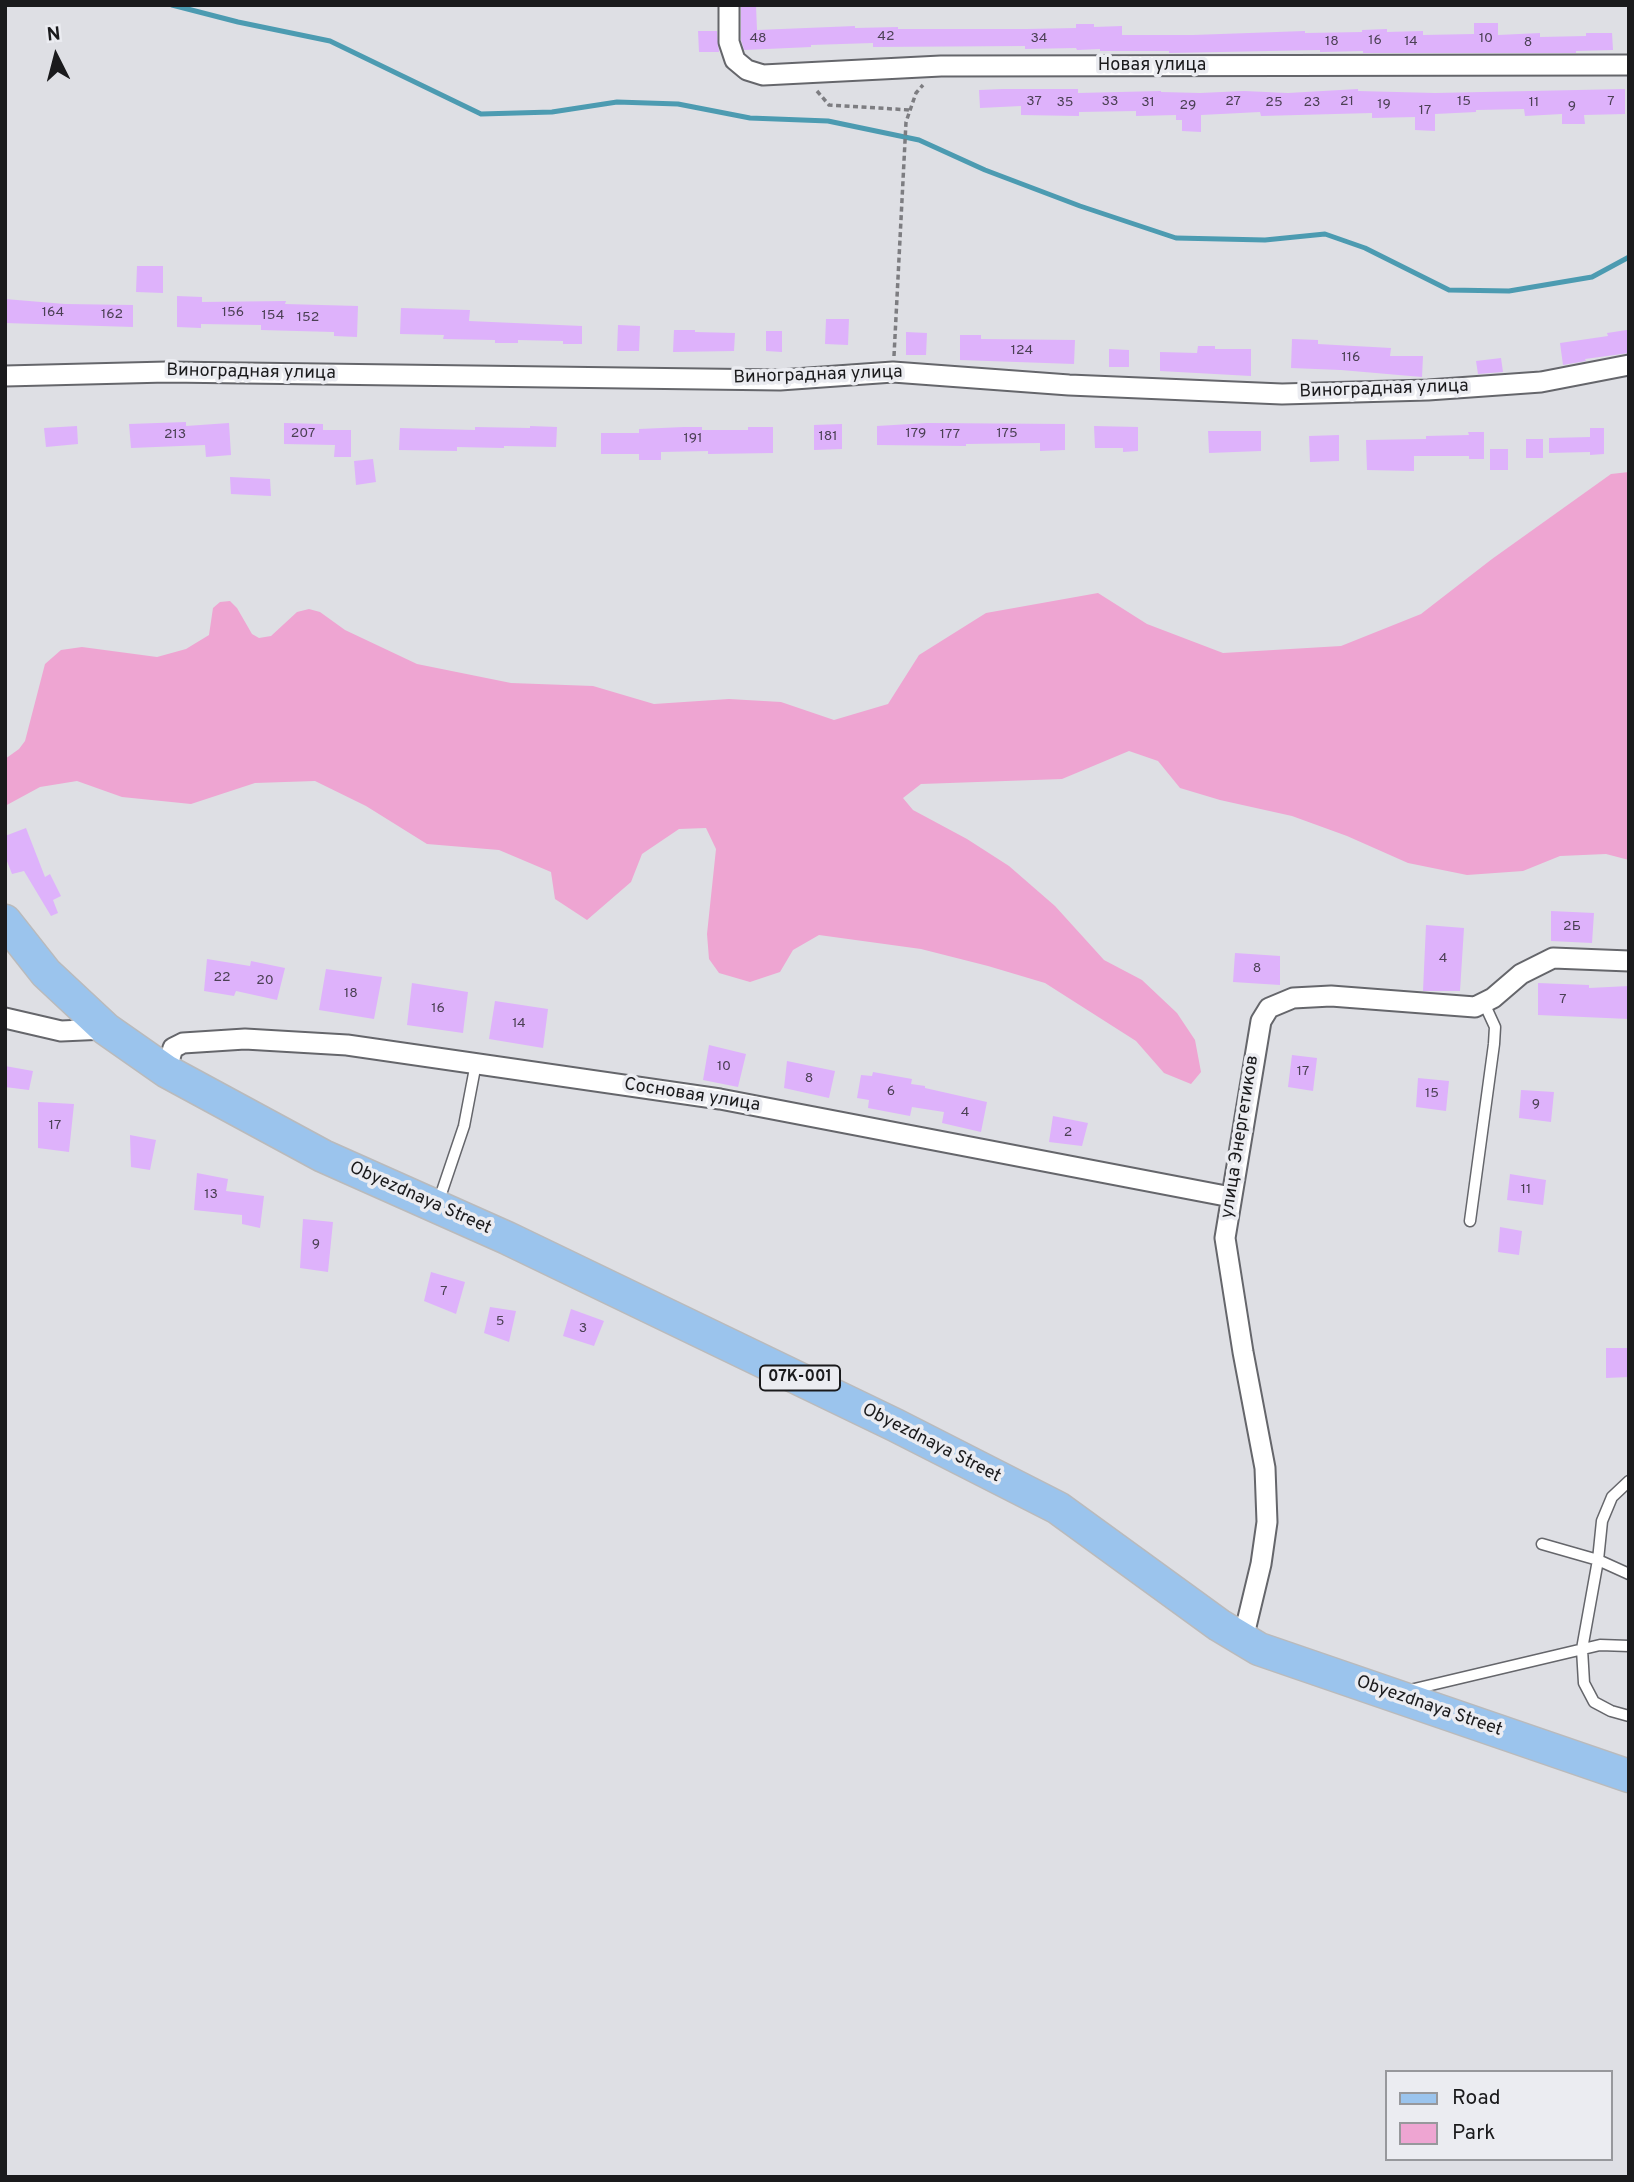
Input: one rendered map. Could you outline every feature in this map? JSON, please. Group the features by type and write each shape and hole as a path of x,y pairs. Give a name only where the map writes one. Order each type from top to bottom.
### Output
{"main road":[{"name":"Obyezdnaya Street","path":"5,921 46,973 106,1029 166,1071 323,1156 507,1238 895,1424 1059,1508 1219,1625 1259,1649 1625,1771"}],"street":[{"name":"Новая улица","path":"729,5 729,42 735,60 747,70 763,75 941,66 1629,65"},
{"name":"Виноградная улица","path":"5,376 167,372 780,380 893,372 1069,385 1282,394 1428,390 1541,382 1629,365"},
{"path":"1484,1003 1521,974 1553,958 1629,961"},
{"name":"улица Энергетиков","path":"1242,1639 1261,1564 1267,1522 1265,1468 1225,1238 1261,1021 1269,1008 1293,998 1331,996 1475,1007 1484,1003"},
{"path":"5,1017 61,1031 106,1029"},
{"name":"Сосновая улица","path":"166,1071 173,1048 183,1042 245,1039 347,1045 720,1099 1231,1197"}],"lane":[{"path":"1470,1221 1494,1044 1494,1027 1484,1003"},
{"path":"436,1206 464,1126 476,1063"},
{"path":"1629,1481 1612,1497 1602,1521 1582,1649 1584,1684 1594,1702 1611,1712 1629,1716"},
{"path":"1542,1544 1598,1560 1629,1574"},
{"path":"1392,1694 1600,1645 1629,1646"}],"path":[{"path":"893,372 905,122 916,93 941,66"},
{"path":"802,73 829,105 910,110"}],"green space":[{"path":"1629,472 1629,860 1606,854 1560,856 1523,871 1467,875 1408,863 1347,836 1292,816 1180,788 1158,761 1129,751 1062,779 921,784 903,798 913,810 967,839 1009,866 1055,906 1104,960 1142,980 1177,1013 1195,1040 1201,1072 1191,1084 1164,1073 1136,1041 1045,983 921,949 819,935 793,950 780,972 750,982 719,973 709,959 707,934 716,849 706,828 679,829 642,854 631,882 587,920 555,899 551,872 499,850 427,844 366,806 315,781 255,783 191,804 122,797 77,781 40,787 5,806 5,759 25,741 45,664 61,650 82,647 157,657 186,649 209,635 213,608 220,602 230,601 252,634 259,638 271,636 297,612 309,609 320,612 345,630 417,664 511,683 593,686 654,704 729,699 781,702 834,720 888,704 919,655 986,613 1098,593 1147,624 1223,653 1341,646 1421,614 1492,559 1611,474"}],"building":[{"path":"741,5 756,5 757,30 855,26 898,29 1027,29 1076,28 1076,24 1094,24 1094,27 1122,26 1122,35 1362,32 1387,29 1387,32 1423,31 1423,35 1474,34 1474,23 1498,23 1498,35 1540,33 1540,37 1612,33 1613,50 1576,53 1363,53 1320,50 1169,53 1076,48 1025,49 1025,46 873,47 873,43 744,50 741,40"},
{"path":"698,31 717,31 719,52 699,52"},
{"path":"1078,89 1078,93 1288,93 1358,89 1435,93 1625,89 1625,114 1584,115 1585,124 1562,124 1562,114 1525,116 1524,109 1476,110 1435,114 1435,131 1415,130 1415,117 1372,118 1372,113 1261,116 1260,112 1201,115 1201,132 1182,131 1182,120 1176,120 1176,115 1136,116 1136,111 1079,112 1079,116 1021,115 1021,106 980,108 979,90"},
{"path":"137,266 163,266 163,293 136,292"},
{"path":"177,296 202,297 202,302 286,301 285,304 358,306 357,337 334,336 334,332 261,330 261,325 201,324 201,328 177,327"},
{"path":"5,299 65,304 133,305 133,327 5,323"},
{"path":"401,308 470,310 469,321 582,326 582,344 518,340 518,343 495,343 495,340 443,339 444,335 400,334"},
{"path":"826,319 849,319 848,345 825,344"},
{"path":"618,325 640,326 639,351 617,351"},
{"path":"674,330 735,333 734,351 673,352"},
{"path":"1627,330 1629,353 1563,365 1560,343 1608,336 1607,333"},
{"path":"766,331 782,331 782,352 766,351"},
{"path":"906,332 927,333 926,355 906,355"},
{"path":"960,335 981,335 981,339 1075,340 1074,364 960,360"},
{"path":"1292,339 1318,340 1318,344 1391,348 1390,356 1423,356 1422,377 1291,368"},
{"path":"1198,346 1251,349 1251,376 1160,371 1160,352 1197,353"},
{"path":"1109,349 1129,350 1129,367 1109,367"},
{"path":"1501,358 1503,372 1478,374 1476,361"},
{"path":"186,422 186,426 229,423 231,455 206,457 205,445 131,448 129,424"},
{"path":"284,423 323,424 323,430 351,430 351,457 334,457 335,445 284,444"},
{"path":"927,423 1065,424 1065,450 1040,451 1040,443 877,445 877,426"},
{"path":"842,424 842,449 814,450 814,425"},
{"path":"77,426 78,444 46,447 44,428"},
{"path":"1094,426 1138,427 1138,451 1095,448"},
{"path":"475,427 557,427 556,447 457,447 457,451 399,450 400,428 475,430"},
{"path":"702,427 702,430 748,430 748,427 773,427 773,453 661,452 661,460 639,460 639,454 601,454 601,433 639,433 639,429"},
{"path":"1590,428 1604,428 1604,454 1549,453 1549,438 1590,437"},
{"path":"1208,431 1261,431 1261,451 1209,453"},
{"path":"1468,432 1484,432 1484,459 1469,459 1469,456 1414,456 1414,471 1367,470 1366,440 1426,439 1426,436 1469,435"},
{"path":"1339,435 1339,461 1310,462 1309,436"},
{"path":"1526,439 1543,439 1543,458 1526,458"},
{"path":"1490,449 1508,449 1508,470 1490,470"},
{"path":"373,459 376,482 356,485 354,461"},
{"path":"230,477 270,479 271,496 231,494"},
{"path":"26,828 45,877 50,874 61,896 53,900 58,913 51,916 24,871 12,874 5,856 5,836"},
{"path":"1551,911 1594,913 1592,943 1551,941"},
{"path":"1426,925 1464,928 1460,991 1423,991"},
{"path":"1235,953 1280,956 1280,985 1233,982"},
{"path":"207,959 250,966 251,961 285,968 277,1000 236,991 234,996 204,991"},
{"path":"326,969 382,977 374,1019 319,1010"},
{"path":"412,983 468,992 463,1033 407,1025"},
{"path":"1538,983 1589,985 1589,988 1629,986 1629,1019 1538,1015"},
{"path":"495,1001 548,1009 543,1048 489,1039"},
{"path":"709,1045 746,1054 738,1087 703,1080"},
{"path":"1292,1055 1317,1058 1313,1091 1288,1087"},
{"path":"787,1061 835,1071 829,1098 784,1088"},
{"path":"5,1066 33,1071 29,1090 5,1087"},
{"path":"873,1072 912,1079 911,1084 987,1102 981,1132 942,1123 944,1112 912,1107 910,1116 868,1108 869,1100 857,1098 861,1075 872,1076"},
{"path":"1418,1078 1449,1081 1446,1111 1416,1107"},
{"path":"1521,1090 1554,1092 1551,1122 1519,1118"},
{"path":"38,1102 74,1104 69,1152 38,1148"},
{"path":"1053,1116 1088,1123 1082,1146 1049,1142"},
{"path":"130,1135 156,1140 150,1170 131,1167"},
{"path":"197,1173 228,1179 226,1191 264,1196 260,1228 242,1224 242,1215 194,1210"},
{"path":"1510,1174 1546,1180 1543,1205 1507,1200"},
{"path":"303,1219 333,1222 328,1272 300,1268"},
{"path":"1500,1227 1522,1231 1519,1255 1498,1252"},
{"path":"431,1272 465,1282 456,1314 424,1301"},
{"path":"490,1307 516,1311 509,1342 484,1333"},
{"path":"571,1309 604,1321 594,1346 563,1336"},
{"path":"1606,1348 1629,1348 1629,1377 1606,1378"}],"waterway":[{"path":"172,5 330,41 481,114 552,112 617,102 678,104 750,118 828,121 919,140 985,170 1176,238 1265,240 1325,234 1365,248 1449,290 1509,291 1592,277 1629,257"}]}
